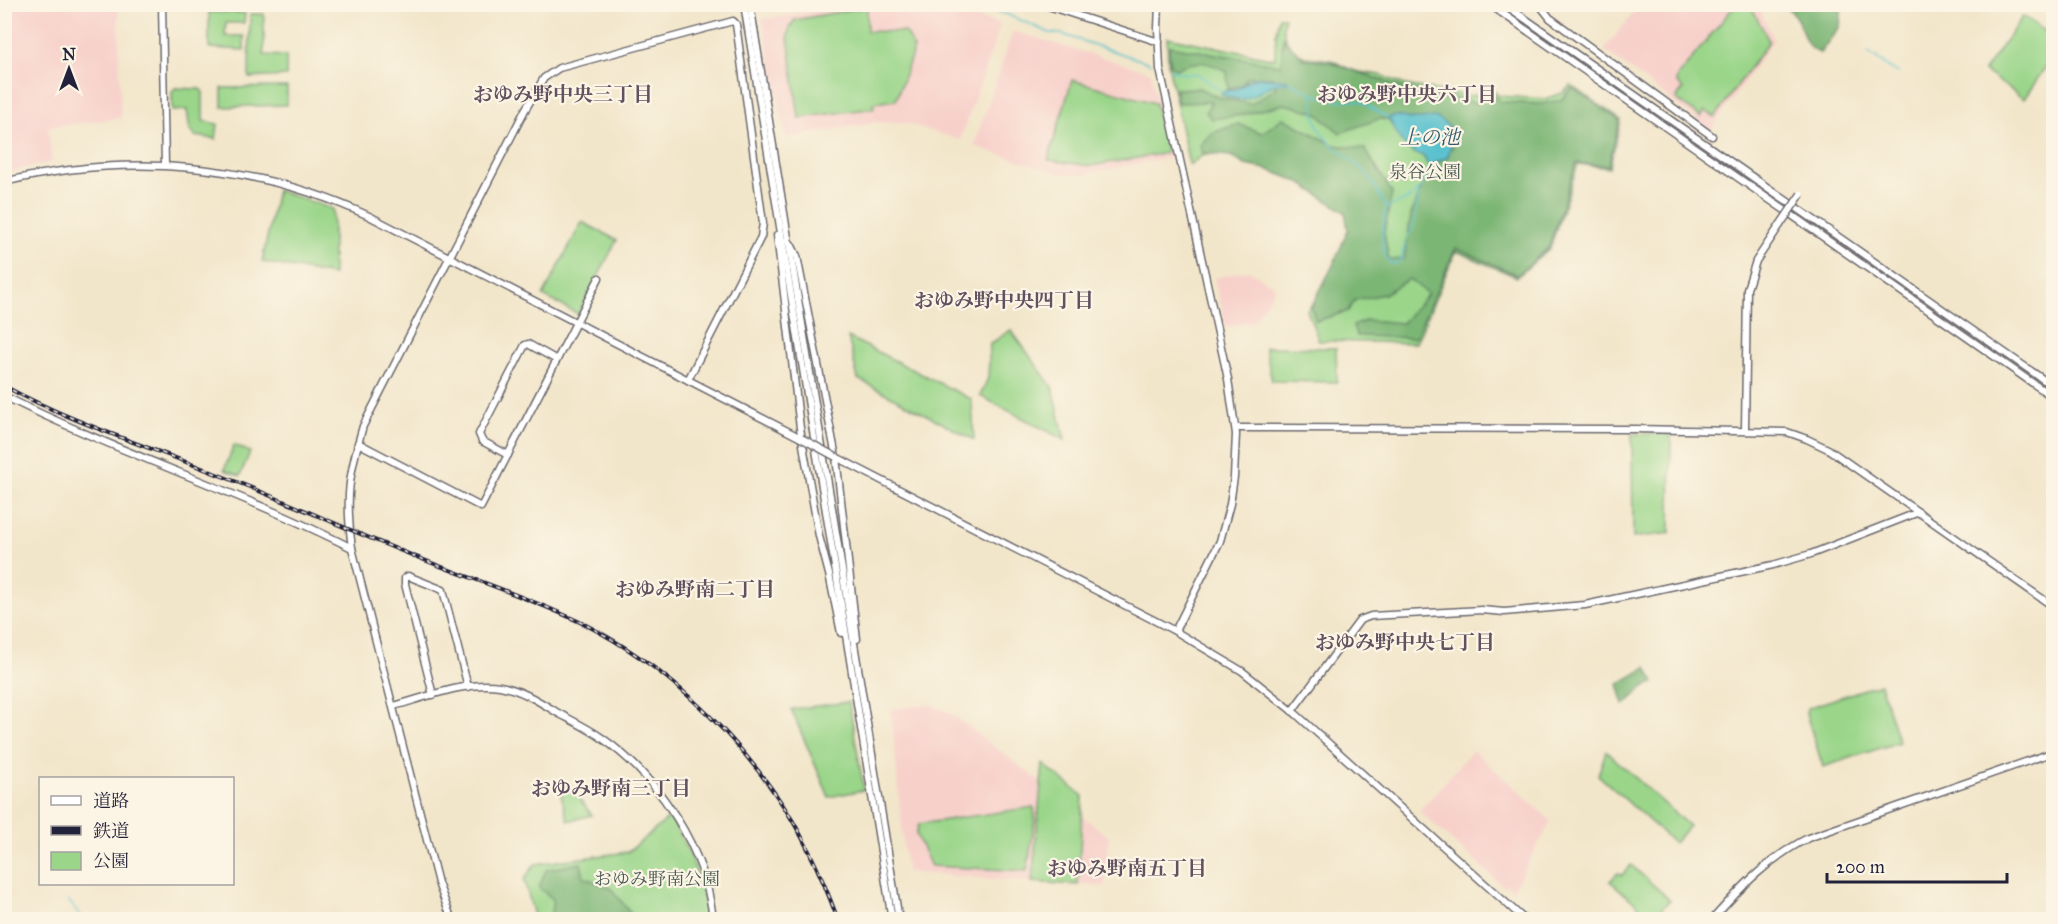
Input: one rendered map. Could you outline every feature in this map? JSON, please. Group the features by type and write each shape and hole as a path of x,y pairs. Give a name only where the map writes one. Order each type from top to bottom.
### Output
{"street":[{"path":"162,4 165,165"},
{"path":"744,4 892,920"},
{"path":"750,4 899,920"},
{"path":"1042,4 1158,42"},
{"path":"1159,4 1158,42 1161,69 1228,379 1236,428 1234,477 1220,541 1174,631"},
{"path":"1489,4 2054,398"},
{"path":"1504,4 2054,387"},
{"path":"1539,4 1550,18 1712,136"},
{"path":"452,920 438,883 352,548 348,490 363,426 525,110 538,87 551,72 733,21 736,24 763,223 761,237 688,380"},
{"path":"4,182 83,167 127,164 212,169 244,174 316,193 369,216 1174,631 1242,671 1292,711 1525,920"},
{"path":"1744,430 1747,289 1756,261 1801,194"},
{"path":"777,210 779,261 801,438 819,536 845,652 849,659"},
{"path":"788,235 796,256 836,458 854,600 858,645 856,656"},
{"path":"358,443 481,507 599,278"},
{"path":"508,455 482,441 479,434 525,345 528,344 557,360"},
{"path":"4,396 59,424 228,492 352,548"},
{"path":"1236,428 1788,432 1828,449 2054,607"},
{"path":"1292,711 1360,620 1371,616 1482,610 1504,612 1584,605 1773,565 1811,554 1919,512"},
{"path":"433,696 405,584 405,578 408,576 443,590 468,687"},
{"path":"394,706 468,687 500,686 530,697 592,732 626,759 672,811 686,833 705,879 714,920"},
{"path":"1712,920 1763,867 1808,838 2054,752"}],"shaded area":[{"path":"929,4 1001,24 960,140 906,123 878,122 786,138 762,19 865,5"},
{"path":"4,5 118,5 121,118 48,127 52,162 5,173"},
{"path":"1640,5 1758,5 1774,39 1711,130 1604,50"},
{"path":"1013,31 1150,72 1173,157 1081,175 1058,173 974,146"},
{"path":"1249,270 1276,287 1254,321 1226,327 1214,278"},
{"path":"929,704 949,712 1041,782 1031,882 906,872 891,709"},
{"path":"1473,750 1551,821 1513,890 1506,885 1504,887 1419,811"},
{"path":"1082,816 1109,837 1105,887 1078,885"}],"green space":[{"path":"1735,5 1750,5 1769,41 1715,117 1705,111 1701,117 1676,99 1683,89 1676,82 1677,77"},
{"path":"1786,5 1842,5 1840,26 1820,53 1808,44 1798,21"},
{"path":"867,7 867,31 905,32 914,48 896,100 873,103 874,108 799,118 788,37 789,28 795,20"},
{"path":"209,12 245,13 244,23 226,23 225,36 244,36 244,50 209,48"},
{"path":"250,14 264,14 264,55 286,56 286,76 249,78"},
{"path":"2023,16 2054,37 2053,56 2024,99 1984,71"},
{"name":"泉谷公園","path":"1279,17 1285,17 1283,27 1285,38 1292,49 1305,57 1331,60 1353,71 1380,75 1405,85 1469,96 1480,94 1488,87 1500,96 1544,99 1563,93 1571,85 1621,120 1609,168 1578,164 1550,248 1517,277 1456,251 1416,343 1319,341 1307,310 1350,258 1357,219 1319,187 1229,150 1202,156 1189,165 1168,64 1167,37 1275,59"},
{"name":"泉谷公園","path":"1283,38 1304,59 1330,62 1403,88 1477,103 1489,92 1501,102 1541,104 1561,100 1572,88 1620,121 1608,166 1576,163 1549,247 1517,275 1456,248 1415,338 1357,336 1353,326 1367,320 1402,323 1428,294 1409,279 1384,294 1355,300 1348,311 1316,321 1311,308 1348,230 1345,212 1299,182 1266,169 1245,165 1231,156 1203,153 1200,145 1212,133 1238,124 1262,133 1283,118 1334,145 1365,149 1392,193 1384,233 1389,260 1404,259 1411,215 1426,175 1456,143 1438,120 1379,119 1340,133 1315,112 1284,104 1242,115 1211,119 1206,112 1211,102 1178,103 1175,89 1199,88 1221,98 1251,104 1276,88 1272,77 1249,77 1241,85 1228,89 1227,72 1214,65 1196,63 1176,69 1170,65 1169,46 1281,65"},
{"path":"1072,80 1155,103 1167,153 1091,166 1048,160"},
{"path":"287,87 287,105 222,107 222,88"},
{"path":"175,88 200,89 203,92 203,121 218,124 216,139 195,136 190,130 187,110 172,111 172,92"},
{"path":"277,190 333,209 333,275 262,262"},
{"path":"582,222 617,240 578,314 543,296"},
{"path":"1011,330 1053,388 1065,440 980,396 988,378 990,344"},
{"path":"848,337 971,399 974,440 858,379"},
{"path":"1265,347 1336,348 1337,382 1272,381"},
{"path":"1632,434 1671,434 1670,533 1633,538"},
{"path":"234,445 250,452 240,476 224,470"},
{"path":"1647,667 1654,683 1645,686 1624,705 1618,684"},
{"path":"1880,684 1899,742 1823,767 1806,714 1807,708"},
{"path":"849,702 864,790 829,797 791,709"},
{"path":"1606,751 1689,826 1674,843 1598,775"},
{"path":"1043,764 1083,796 1078,885 1032,882"},
{"path":"570,787 592,815 568,821 560,791"},
{"path":"1034,807 1035,820 1027,871 931,866 916,834 919,824"},
{"name":"おゆみ野南公園","path":"670,817 695,866 708,919 535,919 524,880 535,864 628,852"},
{"path":"581,863 584,877 611,888 632,915 643,919 550,919 553,899 539,888 546,870"},
{"path":"1631,865 1670,900 1652,918 1610,881 1618,873 1622,875"}],"water":[{"path":"1258,77 1288,80 1288,82 1278,83 1242,99 1221,94 1224,91 1236,89"},
{"name":"上の池","path":"1395,116 1412,119 1435,117 1450,127 1451,145 1448,157 1434,163 1430,168 1423,156 1410,151 1402,142 1388,118"}],"waterway":[{"path":"971,4 1006,14 1050,33 1061,34 1150,63"},
{"path":"1867,52 1898,73"},
{"path":"1170,70 1198,74 1223,92"},
{"path":"1288,81 1313,94 1334,100 1360,101 1388,118"},
{"path":"1313,94 1314,111 1323,134 1367,175 1387,207 1383,244 1384,252 1391,264 1401,259 1413,227 1419,191"},
{"path":"1387,207 1415,194 1424,183 1429,168"},
{"path":"68,900 84,920"}],"railway":[{"path":"4,386 81,422 239,483 431,563 543,605 586,625 641,658 692,699 715,721 757,769 786,809 803,840 838,920"}],"district":[{"name":"おゆみ野中央三丁目","path":"563,94"},
{"name":"おゆみ野中央六丁目","path":"1407,94"},
{"name":"おゆみ野中央四丁目","path":"1004,300"},
{"name":"おゆみ野南二丁目","path":"695,589"},
{"name":"おゆみ野中央七丁目","path":"1405,642"},
{"name":"おゆみ野南三丁目","path":"611,788"},
{"name":"おゆみ野南五丁目","path":"1127,868"}]}
